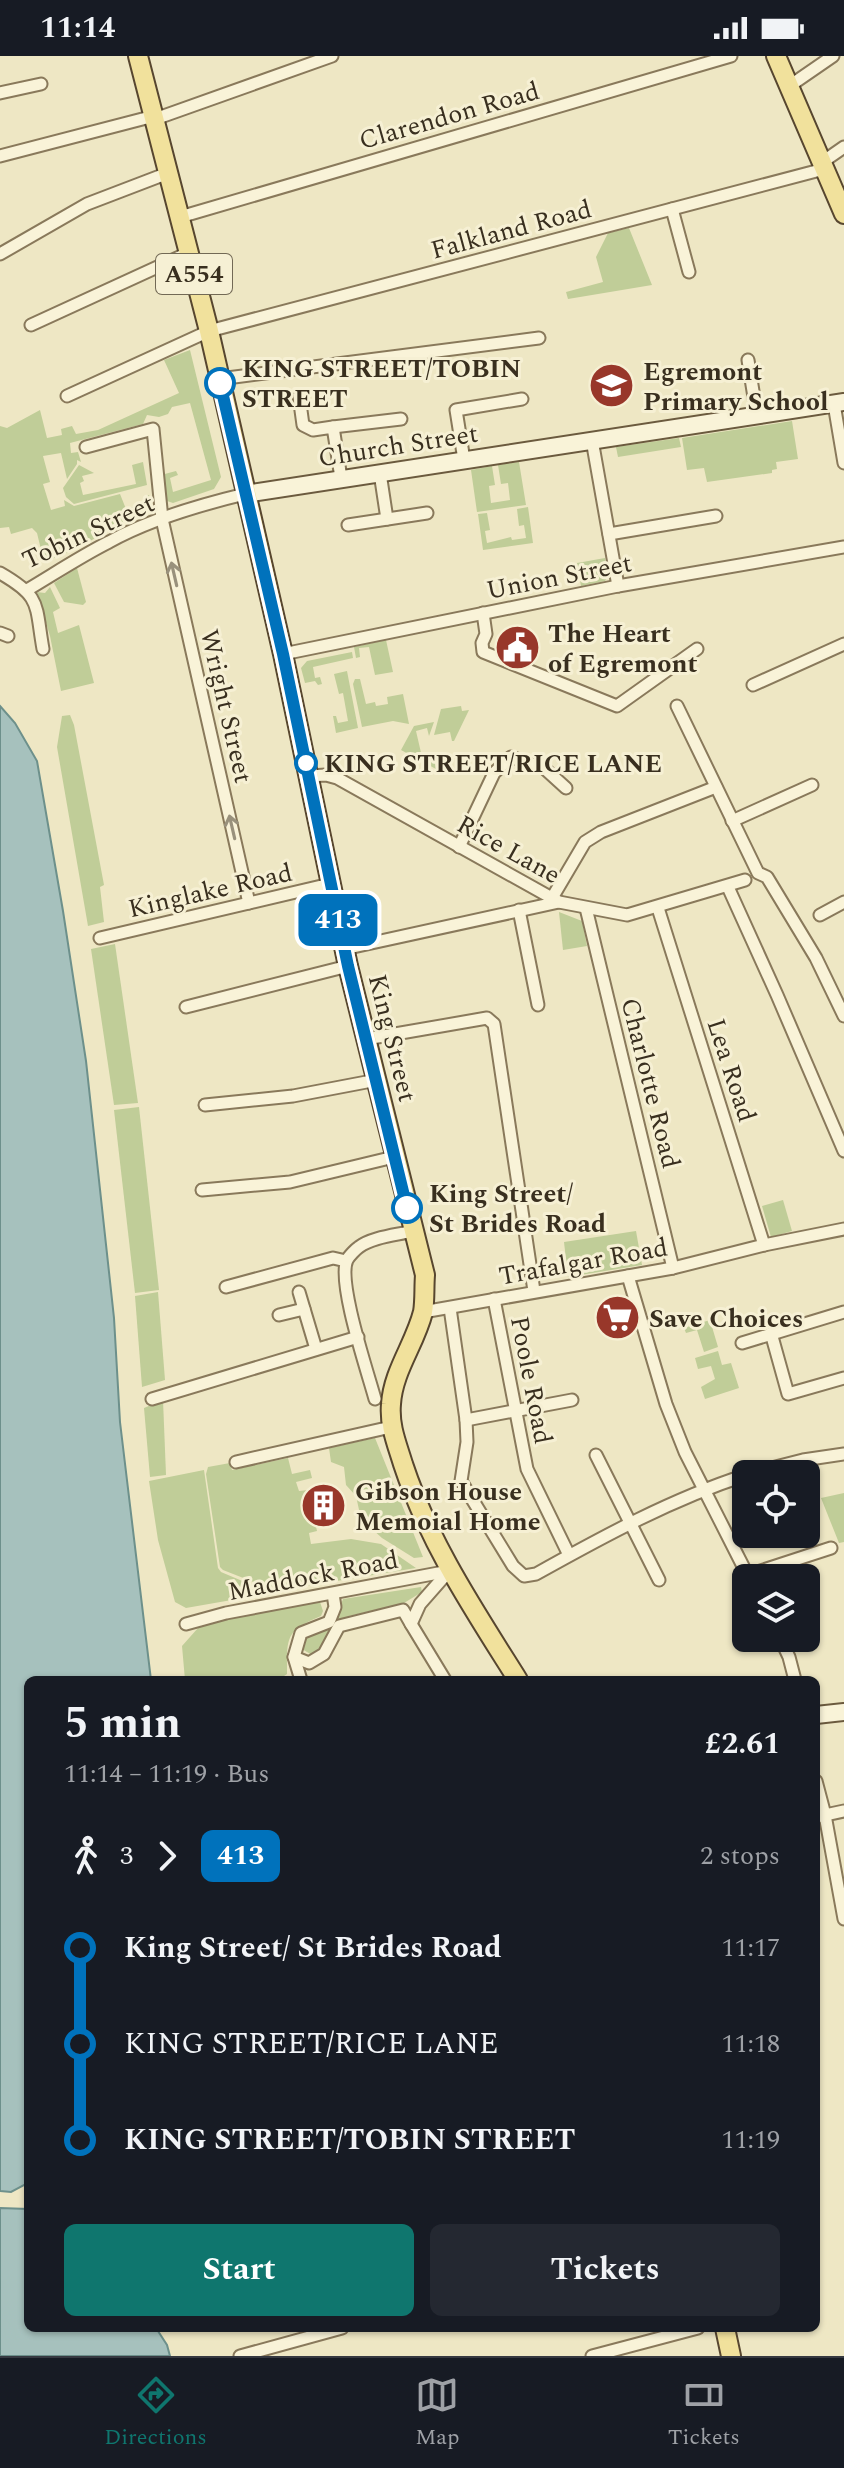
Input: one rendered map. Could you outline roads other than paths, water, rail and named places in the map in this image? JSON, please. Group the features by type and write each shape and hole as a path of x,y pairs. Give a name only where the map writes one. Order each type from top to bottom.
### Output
{"main road":[{"name":"A554","path":"138,56 209,331 245,494"},
{"path":"776,56 844,214"},
{"name":"King Street","path":"245,494 283,654 346,958 425,1275 423,1312 398,1375 383,1401"},
{"name":"A554","path":"383,1401 411,1489 449,1571 515,1676"},
{"path":"726,2332 731,2356"}],"street":[{"path":"0,156 154,118 332,56"},
{"name":"Clarendon Road","path":"180,217 731,56"},
{"path":"788,87 833,56"},
{"path":"0,93 41,84"},
{"path":"822,166 844,147"},
{"name":"Falkland Road","path":"67,396 209,331 672,209 822,166"},
{"path":"0,254 87,204 168,173"},
{"path":"672,209 689,272"},
{"path":"31,325 188,253"},
{"path":"219,379 539,338"},
{"path":"748,360 757,416"},
{"path":"299,396 303,425 313,430 401,419"},
{"path":"464,460 456,410 522,399"},
{"path":"839,403 844,463"},
{"name":"Church Street","path":"245,494 839,403"},
{"path":"333,427 341,478"},
{"name":"Wright Street","path":"86,447 153,429 162,519 249,903"},
{"path":"592,440 618,586"},
{"path":"380,473 387,519"},
{"name":"Tobin Street","path":"1,575 27,590 110,541 162,519 245,494"},
{"path":"348,525 427,513"},
{"path":"609,534 716,516"},
{"name":"Union Street","path":"283,654 618,586 844,547"},
{"path":"27,590 35,605 43,649"},
{"path":"483,613 486,634 482,643 483,652 617,706 697,649"},
{"path":"753,685 844,644"},
{"path":"677,706 758,873 767,877 816,958 844,1016"},
{"path":"459,847 494,773 511,757 544,768 566,788"},
{"name":"Rice Lane","path":"309,776 337,778 556,900 586,908 627,915 745,880"},
{"path":"732,821 812,785"},
{"path":"186,1007 346,958 556,900 585,842 601,832 716,787"},
{"name":"Kinglake Road","path":"100,938 330,884"},
{"path":"728,887 844,1151"},
{"path":"820,915 844,902"},
{"name":"Charlotte Road","path":"586,908 673,1268"},
{"name":"Lea Road","path":"658,908 764,1245"},
{"path":"519,910 538,1005"},
{"path":"366,1039 487,1018 494,1024 534,1291"},
{"path":"205,1105 293,1096 377,1080"},
{"path":"202,1190 290,1182 394,1157"},
{"name":"Trafalgar Road","path":"423,1312 673,1268 844,1229"},
{"path":"383,1401 358,1337 345,1277 346,1261 366,1242 413,1231"},
{"path":"226,1287 333,1258 346,1261"},
{"path":"628,1276 666,1404 704,1490 742,1564"},
{"path":"299,1292 316,1349"},
{"name":"Poole Road","path":"494,1299 527,1469 569,1555"},
{"path":"450,1308 466,1420 467,1442 461,1481 513,1566 524,1576 536,1574 629,1522 732,1480"},
{"path":"279,1315 304,1309"},
{"path":"742,1343 844,1312"},
{"path":"771,1333 788,1394 844,1378"},
{"path":"152,1399 358,1337"},
{"path":"466,1420 572,1400"},
{"path":"236,1462 391,1427"},
{"path":"803,1460 844,1454"},
{"path":"596,1455 659,1580"},
{"path":"784,1564 831,1548"},
{"path":"411,1624 420,1604 449,1571"},
{"name":"Maddock Road","path":"186,1624 226,1613 449,1571"},
{"path":"300,1676 294,1657 301,1633 329,1622 335,1607 333,1594"},
{"path":"294,1657 309,1663 324,1654 339,1626 403,1610 443,1676"},
{"path":"787,1652 794,1676"},
{"path":"820,1715 844,1712"},
{"path":"844,1811 821,1816 844,1919"},
{"path":"240,2356 327,2332"},
{"path":"592,2356 683,2332"}],"water":[{"path":"0,706 15,723 37,761 63,911 86,1061 114,1318 120,1422 151,1676 24,1676 24,2185 11,2192 0,2191"},
{"path":"0,2208 24,2209 24,2332 159,2332 170,2356 0,2356"}],"place":[{"name":"KING STREET/TOBIN STREET","path":"220,383"},
{"name":"Egremont Primary School","path":"612,386"},
{"name":"The Heart of Egremont","path":"517,648"},
{"name":"KING STREET/RICE LANE","path":"306,763"},
{"name":"King Street/ St Brides Road","path":"407,1208"},
{"name":"Save Choices","path":"618,1318"},
{"name":"Gibson House Memoial Home","path":"324,1506"}]}
